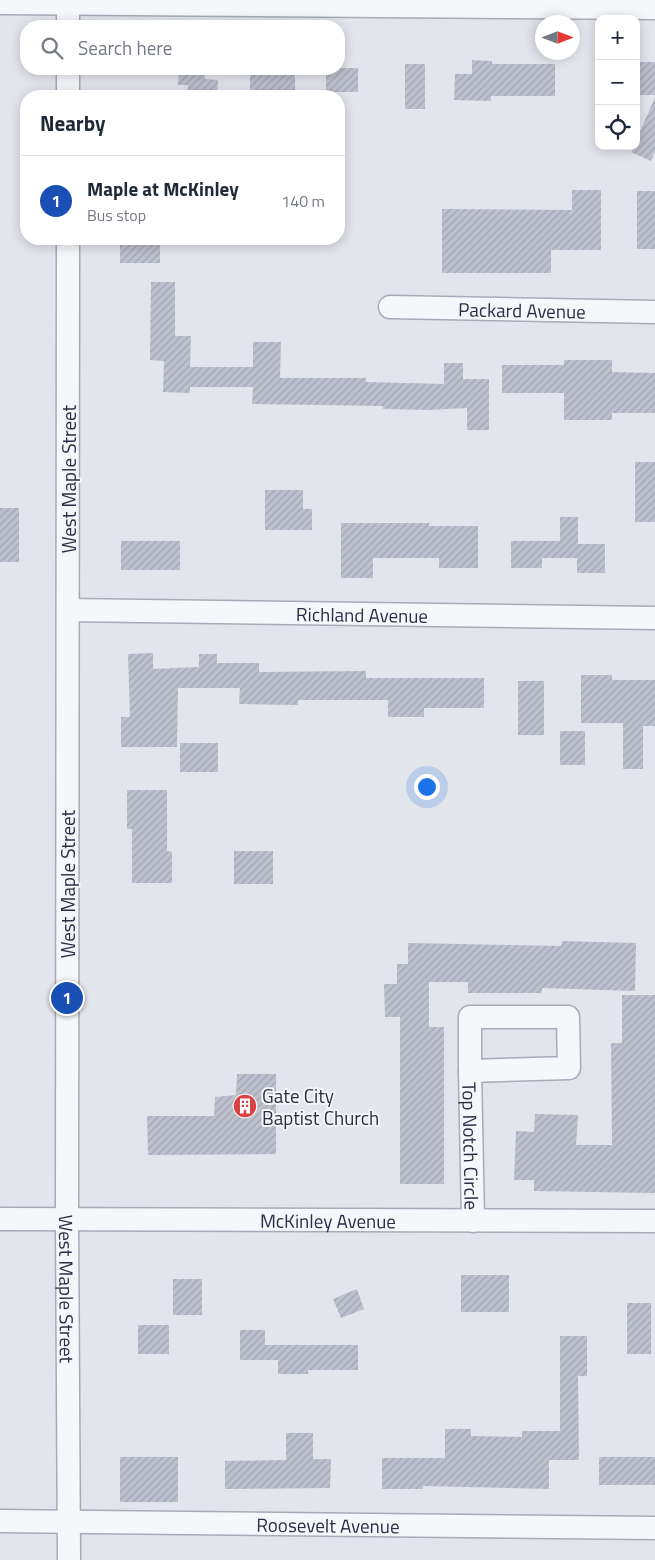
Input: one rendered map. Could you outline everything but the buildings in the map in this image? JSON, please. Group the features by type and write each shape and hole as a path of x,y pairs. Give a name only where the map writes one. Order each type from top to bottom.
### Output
{"street":[{"path":"68,2 68,20"},
{"path":"0,3 412,4 655,8"},
{"path":"68,75 68,90"},
{"name":"West Maple Street","path":"68,245 67,1219 70,1560"},
{"name":"Packard Avenue","path":"390,307 655,312"},
{"name":"Richland Avenue","path":"68,610 655,618"},
{"name":"Top Notch Circle","path":"470,1072 569,1068 568,1017 470,1017 470,1072 474,1221"},
{"name":"McKinley Avenue","path":"0,1219 655,1221"},
{"name":"Roosevelt Avenue","path":"0,1521 655,1528"}],"place":[{"name":"Maple at McKinley","path":"67,998"},
{"name":"Gate City Baptist Church","path":"245,1106"}]}
